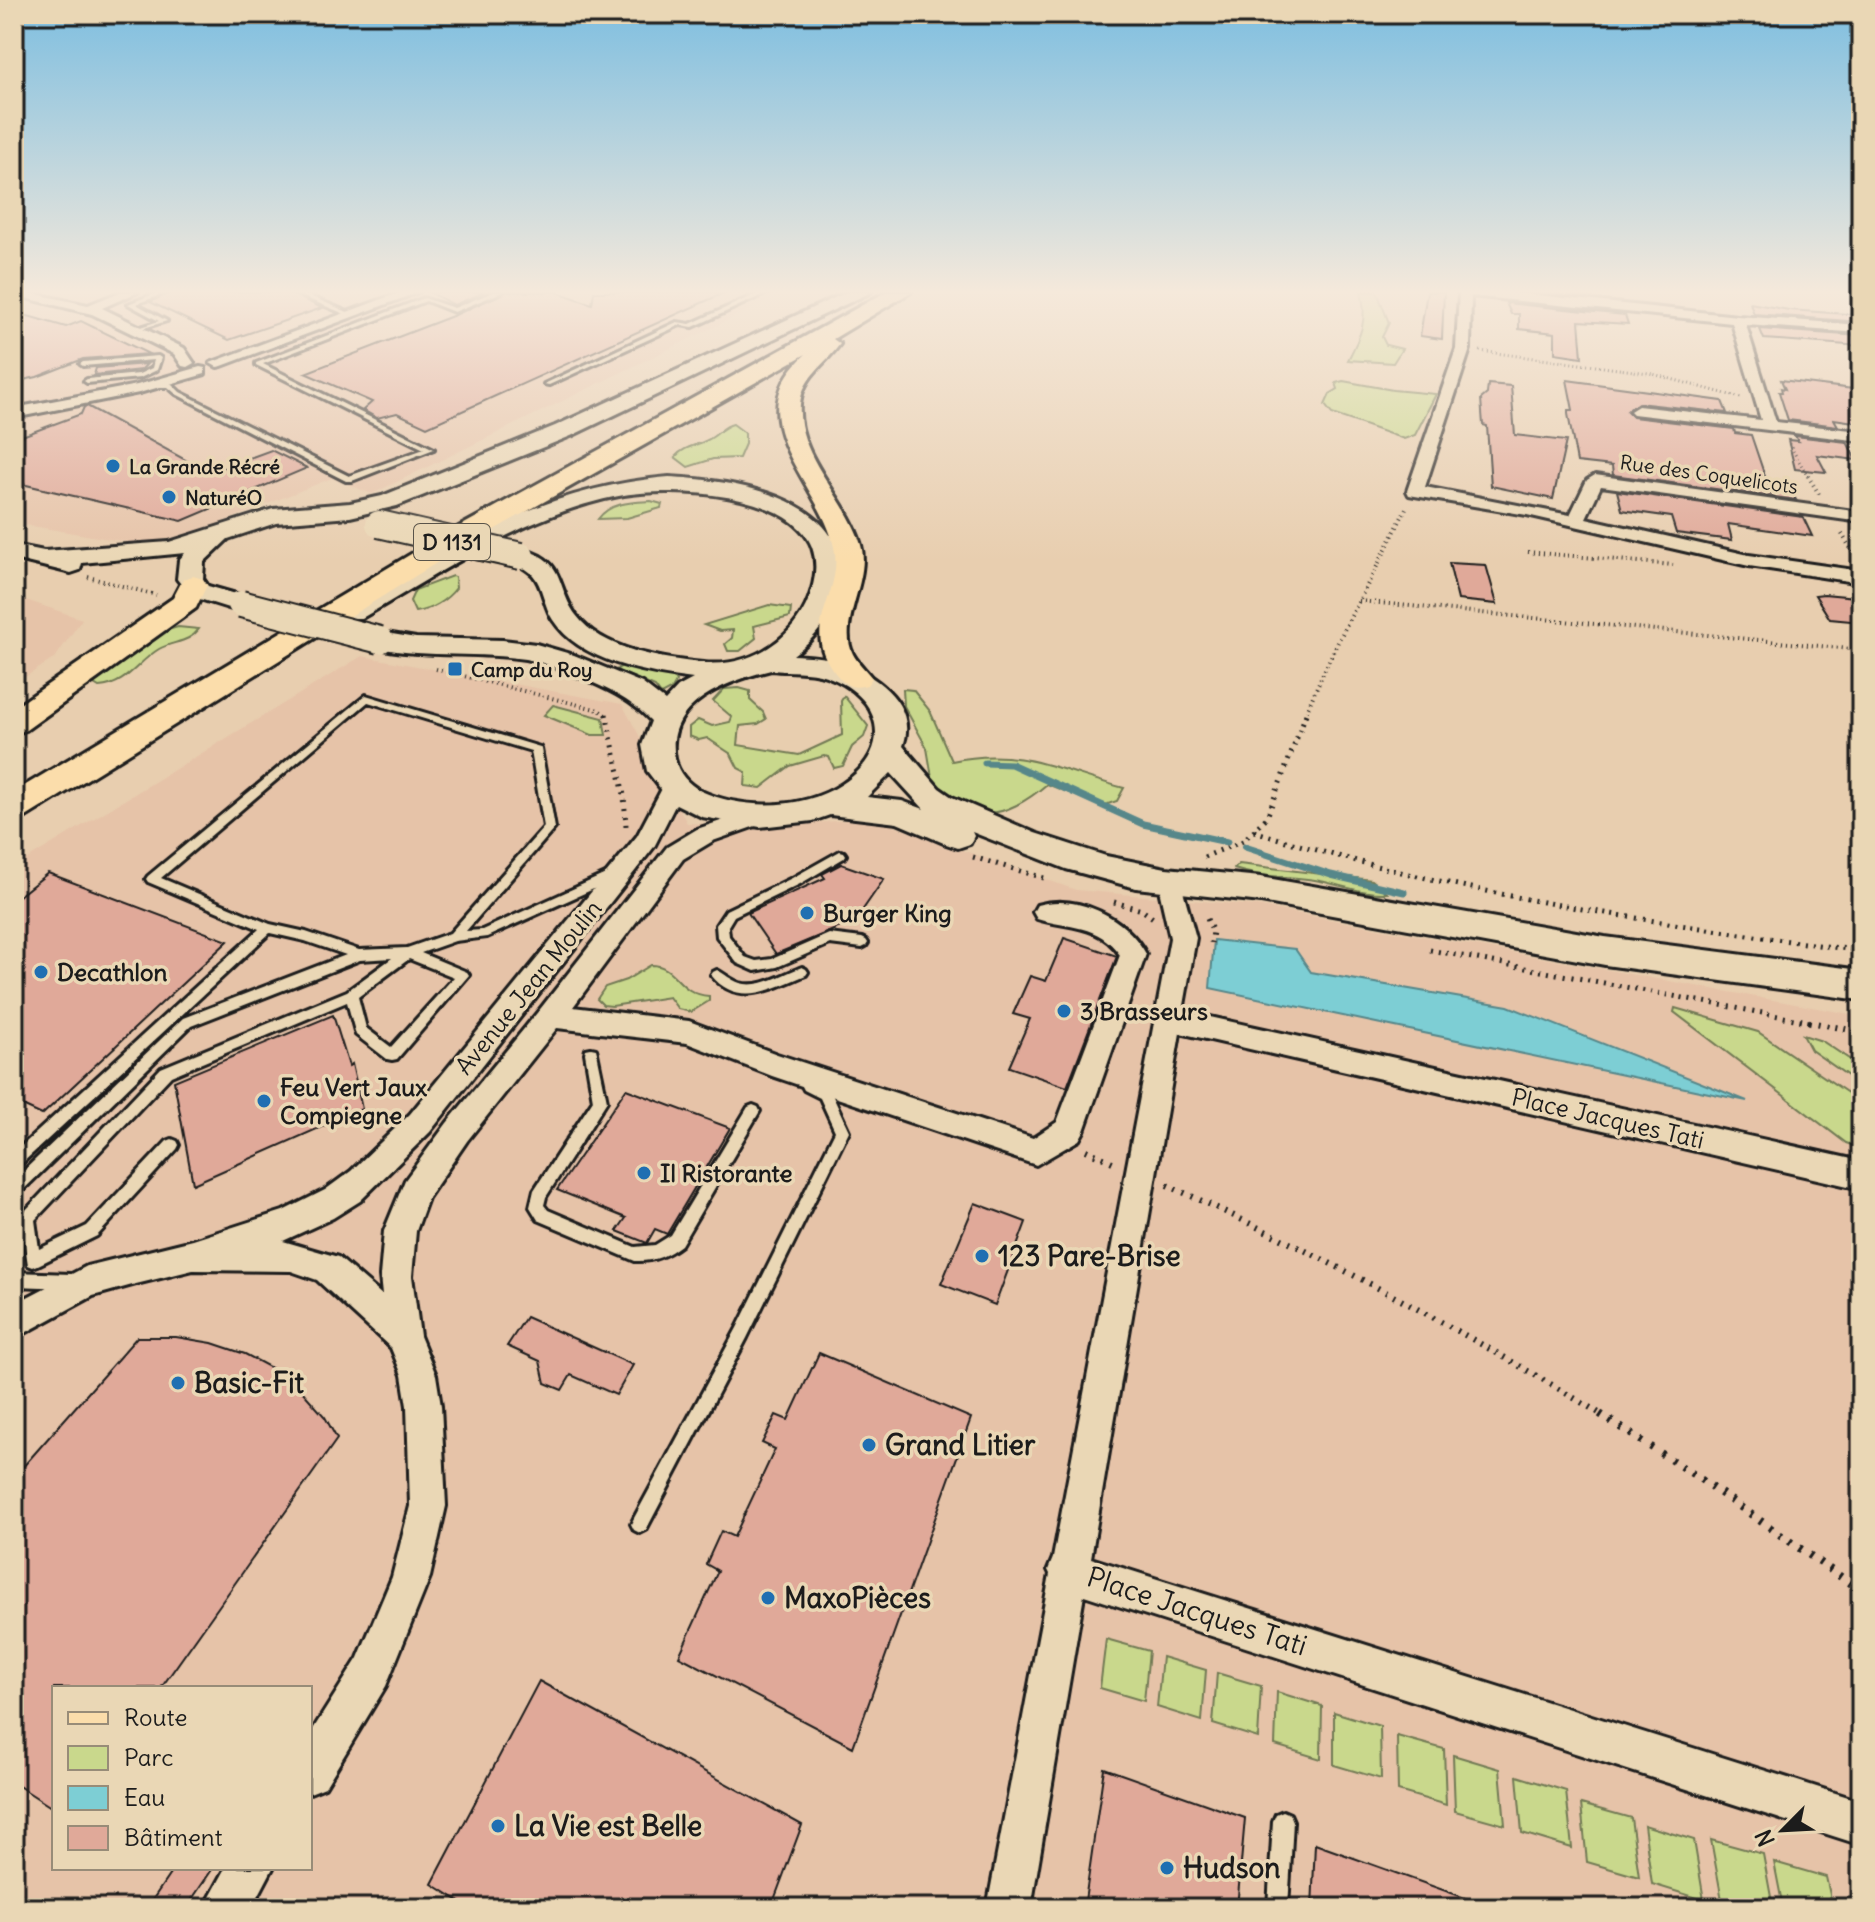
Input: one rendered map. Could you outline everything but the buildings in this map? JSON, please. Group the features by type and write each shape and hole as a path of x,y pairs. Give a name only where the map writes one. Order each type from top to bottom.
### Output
{"main road":[{"path":"47,558 153,552 219,535 273,516 381,503 563,431 669,382"},
{"name":"D 1131","path":"14,781 333,590 709,382"},
{"name":"D 1131","path":"14,808 450,543 740,382"},
{"path":"794,382 786,410 791,434 848,550 849,578 833,637 837,654 856,678"},
{"path":"121,741 488,537 573,499 640,486 699,485 769,499 800,518 821,542 829,561 830,584 803,634 777,656 721,673 688,672 658,666 612,649 577,631 563,615 547,572 521,556 379,524 325,512"},
{"path":"14,723 186,602 197,554 219,535"},
{"path":"14,552 80,568 156,567 190,579 209,595 426,650 495,648 542,654 632,689 646,698 664,718"},
{"path":"721,673 682,697 664,718 656,746 664,773 674,786 710,807 759,816 783,815 829,804 874,775 890,751 893,729 889,709 875,692 856,678 831,668 802,662 756,664"},
{"path":"890,751 928,796 992,830 1085,865 1170,881 1184,900"},
{"path":"829,804 902,812 949,833 1030,861 1184,900 1264,900 1293,896 1654,958 1861,984"},
{"path":"1654,958 1740,981 1861,1000"}],"street":[{"path":"14,403 149,382"},
{"path":"14,413 161,382"},
{"path":"1452,382 1415,491 1577,519 1797,571 1861,577"},
{"path":"1756,382 1770,426"},
{"path":"1638,411 1861,436"},
{"name":"Rue des Coquelicots","path":"1577,519 1595,480 1861,517"},
{"name":"Avenue Jean Moulin","path":"14,1322 87,1282 193,1255 276,1228 324,1207 379,1165 420,1123 629,862 674,786"},
{"name":"Avenue Jean Moulin","path":"312,1769 372,1672 411,1577 428,1506 424,1406 419,1375 403,1336 396,1276 400,1231 416,1190 457,1132 551,1016 675,853 705,835 759,816"},
{"name":"Place Jacques Tati","path":"1184,900 1183,938 1169,1019 1067,1570 1861,1823"},
{"path":"551,1016 689,1032 772,1064 1036,1152 1069,1131 1133,954 1125,937 1109,925 1059,912 1046,912"},
{"name":"Place Jacques Tati","path":"1169,1019 1861,1175"},
{"name":"Avenue Jean Moulin","path":"193,1255 291,1256 327,1268 403,1336"},
{"path":"1009,1908 1067,1570"}],"lane":[{"path":"154,385 170,385 178,393 349,479 430,449 294,382"},
{"path":"547,384 552,382"},
{"path":"359,955 268,928 152,879 366,698 536,749 550,828 454,936"},
{"path":"840,855 796,881 737,908 722,925 723,937 741,960 755,966 773,964 829,939 862,943"},
{"path":"14,1189 187,1022 359,955 408,953 454,936 483,934 629,862"},
{"path":"14,1162 268,928"},
{"path":"172,1145 92,1231 33,1260 28,1218 166,1072 351,995 380,977 408,953"},
{"path":"351,995 360,1031 392,1055 463,975 408,953"},
{"path":"717,975 734,989 753,990 802,972"},
{"path":"591,1053 600,1101 539,1195 537,1207 543,1215 635,1254 662,1251 676,1240 753,1111"},
{"path":"640,1524 742,1333 842,1131 825,1094 772,1064"},
{"path":"14,1279 87,1282"},
{"path":"1278,1908 1283,1821"}],"path":[{"path":"1681,382 1763,404"},
{"path":"1106,899 1142,910 1159,922 1184,900 1203,857 1243,841 1267,817 1325,663 1415,491"},
{"path":"1359,601 1861,650"},
{"path":"423,666 599,710 607,715 624,795 624,846 629,862"},
{"path":"1254,831 1327,857 1521,902 1861,951"},
{"path":"968,856 1054,881"},
{"path":"1184,900 1209,922"},
{"path":"1429,950 1861,1032"},
{"path":"1054,1141 1078,1147 1271,1234 1453,1328 1627,1432 1736,1503 1861,1591"}],"shaded area":[{"path":"14,382 602,382 372,494 332,478 188,536 139,544 14,523"},
{"path":"14,596 82,619 55,658 14,684"},
{"path":"362,656 622,704 687,823 769,827 871,818 1076,890 1257,906 1861,1016 1861,1908 14,1908 14,867"}],"green space":[{"path":"1347,382 1436,394 1415,435 1404,439 1332,414 1325,405 1330,394 1338,389 1336,383"},
{"path":"733,424 745,433 745,444 739,458 713,459 688,467 675,457 683,450"},
{"path":"651,501 662,504 661,508 627,518 598,519 615,506"},
{"path":"455,577 456,588 452,592 433,607 415,612 410,601 415,590"},
{"path":"769,605 791,608 790,617 754,626 756,638 740,651 728,651 725,644 732,638 733,630 720,631 704,625"},
{"path":"178,627 199,629 186,639 151,654 117,682 99,687 94,684 94,677 157,633"},
{"path":"626,663 674,678 676,682 672,689 661,695 655,687 616,670"},
{"path":"724,689 750,691 750,700 766,719 758,724 740,726 738,745 799,755 842,735 841,701 844,696 868,726 864,737 852,747 843,766 834,768 829,757 824,756 790,766 761,788 745,786 746,772 738,768 731,754 707,738 699,740 689,736 689,727 698,720 712,726 730,722 732,717 713,701"},
{"path":"903,689 913,690 930,711 952,761 976,757 1019,758 1124,788 1117,801 1102,806 1047,784 1025,801 997,812 979,812 968,808 934,789 927,748 904,706"},
{"path":"553,705 603,718 606,735 592,735 544,715"},
{"path":"1239,864 1372,880 1387,893 1234,869"},
{"path":"651,965 667,970 690,990 709,996 709,1001 691,1012 678,1009 669,997 612,1006 603,1005 597,999 605,987 626,980"},
{"path":"1675,1008 1758,1032 1861,1102 1861,1148 1846,1143 1674,1012"},
{"path":"1803,1035 1822,1041 1861,1067 1861,1085 1811,1050"},
{"path":"1106,1639 1149,1651 1144,1701 1100,1688"},
{"path":"1162,1657 1206,1670 1202,1721 1157,1707"},
{"path":"1217,1673 1261,1686 1258,1738 1213,1724"},
{"path":"1277,1692 1322,1706 1321,1759 1275,1745"},
{"path":"1334,1712 1380,1726 1381,1779 1334,1765"},
{"path":"1397,1736 1444,1749 1446,1805 1398,1791"},
{"path":"1453,1755 1500,1769 1505,1825 1455,1811"},
{"path":"1517,1776 1566,1791 1572,1848 1522,1833"},
{"path":"1581,1804 1631,1818 1639,1877 1587,1862"},
{"path":"1644,1825 1694,1840 1704,1900 1652,1884"},
{"path":"1711,1840 1763,1854 1773,1908 1750,1908 1722,1900"},
{"path":"1774,1862 1826,1877 1833,1908 1783,1908"}],"water":[{"path":"1214,940 1295,949 1311,972 1508,1006 1747,1101 1210,988"}],"waterway":[{"path":"985,763 1011,764 1143,824 1227,842"},
{"path":"1245,847 1331,875 1404,892"}],"place":[{"name":"La Grande Récré","path":"113,466"},
{"name":"NaturéO","path":"169,497"},
{"name":"Camp du Roy","path":"455,669"},
{"name":"Burger King","path":"807,913"},
{"name":"Decathlon","path":"41,972"},
{"name":"3 Brasseurs","path":"1064,1011"},
{"name":"Feu Vert Jaux Compiegne","path":"264,1101"},
{"name":"Il Ristorante","path":"644,1173"},
{"name":"123 Pare-Brise","path":"982,1256"},
{"name":"Basic-Fit","path":"178,1383"},
{"name":"Grand Litier","path":"869,1445"},
{"name":"MaxoPièces","path":"768,1598"},
{"name":"La Vie est Belle","path":"498,1826"},
{"name":"Hudson","path":"1167,1868"}]}
